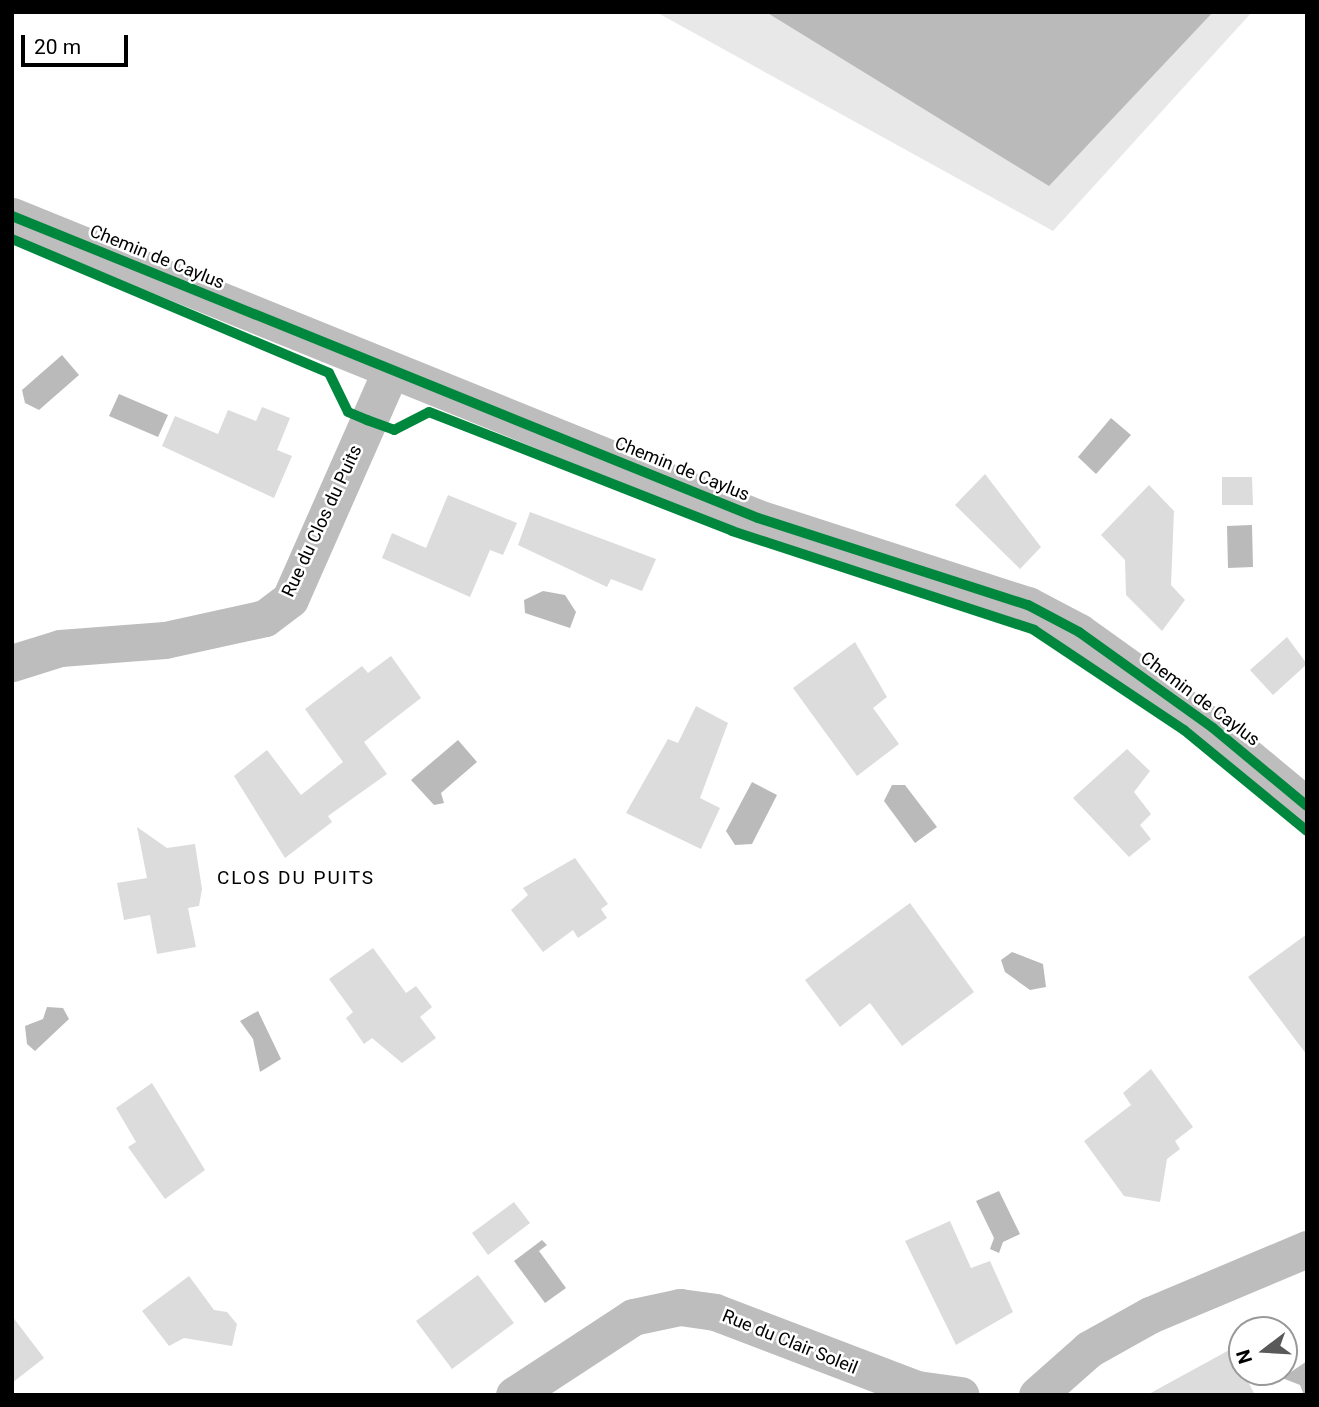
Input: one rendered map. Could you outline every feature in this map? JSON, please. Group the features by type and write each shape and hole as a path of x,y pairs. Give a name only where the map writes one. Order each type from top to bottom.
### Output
{"street":[{"name":"Chemin de Caylus","path":"16,223 758,518 1028,604 1079,632 1213,729 1307,806"},
{"name":"Rue du Clos du Puits","path":"12,663 61,648 165,640 265,618 290,599 390,372"},
{"path":"1037,1395 1089,1349 1150,1315 1307,1249"},
{"name":"Rue du Clair Soleil","path":"514,1395 633,1317 680,1307 715,1312 917,1389 961,1395"}],"shaded area":[{"path":"656,12 1252,12 1053,231"},
{"path":"766,12 1213,12 1049,186"},
{"path":"62,355 79,375 39,410 25,403 22,390"},
{"path":"119,394 168,415 158,437 109,416"},
{"path":"1111,418 1131,435 1096,474 1078,457"},
{"path":"1252,525 1253,567 1228,568 1227,526"},
{"path":"543,591 565,595 576,612 570,628 525,613 524,600"},
{"path":"458,740 477,762 441,793 444,803 434,805 411,780"},
{"path":"752,782 777,795 752,844 735,845 726,831"},
{"path":"892,785 905,785 937,827 915,843 884,801"},
{"path":"1012,952 1043,964 1046,987 1030,990 1005,972 1001,960"},
{"path":"47,1007 63,1008 69,1019 35,1051 27,1044 25,1026 43,1019"},
{"path":"258,1011 281,1059 260,1072 253,1039 240,1021"},
{"path":"999,1191 1020,1234 1003,1242 999,1253 990,1249 994,1238 976,1201"},
{"path":"542,1240 547,1245 539,1251 566,1288 545,1303 514,1261"},
{"path":"1307,1361 1307,1395 1304,1395 1298,1384 1298,1367"}],"building":[{"path":"262,407 290,418 277,450 292,456 274,498 162,446 175,416 218,434 228,410 256,421"},
{"path":"985,474 1041,547 1020,569 955,505"},
{"path":"1222,477 1252,477 1253,505 1222,505"},
{"path":"1149,485 1174,511 1171,585 1185,600 1162,631 1126,595 1125,560 1101,535"},
{"path":"448,495 517,523 503,555 490,550 470,597 382,558 392,533 426,548"},
{"path":"530,512 656,559 642,591 611,579 607,587 518,545"},
{"path":"1287,637 1307,664 1273,695 1250,670"},
{"path":"855,642 887,697 873,708 899,744 857,776 793,688"},
{"path":"391,656 421,698 364,742 387,774 328,816 332,822 285,858 234,776 267,750 301,795 343,762 305,709 362,666 368,673"},
{"path":"696,706 728,723 700,798 720,808 701,849 626,813 668,739 678,743"},
{"path":"1127,749 1150,771 1134,792 1151,814 1140,825 1151,839 1129,857 1073,798"},
{"path":"137,827 167,848 195,844 202,889 199,906 188,908 196,947 157,954 150,915 124,920 117,883 147,878"},
{"path":"575,858 608,904 601,909 607,918 578,938 573,930 543,952 511,910 528,895 523,888"},
{"path":"910,903 974,992 902,1046 870,1003 840,1027 805,980"},
{"path":"1307,934 1307,1055 1248,977"},
{"path":"373,948 406,993 416,986 432,1007 420,1017 436,1038 402,1063 372,1038 364,1044 346,1018 353,1012 329,979"},
{"path":"1151,1069 1193,1127 1175,1141 1180,1149 1167,1159 1160,1202 1124,1196 1084,1141 1131,1105 1123,1093"},
{"path":"152,1083 205,1170 165,1199 128,1147 136,1142 116,1108"},
{"path":"514,1202 530,1223 488,1255 472,1233"},
{"path":"950,1221 971,1268 990,1261 1013,1312 956,1345 905,1241"},
{"path":"478,1275 514,1323 452,1369 416,1321"},
{"path":"189,1276 214,1310 227,1312 237,1324 232,1346 184,1338 169,1346 142,1311"},
{"path":"12,1316 44,1358 12,1383"},
{"path":"1228,1351 1228,1386 1250,1386 1255,1395 1147,1395"}],"cycle path":[{"path":"12,216 758,518 1028,605 1079,632 1213,728 1307,806"},
{"path":"12,239 329,373 348,412 367,420 394,430 429,412 732,531 1034,630 1184,730 1307,831"}],"district":[{"name":"CLOS DU PUITS","path":"296,878"}]}
